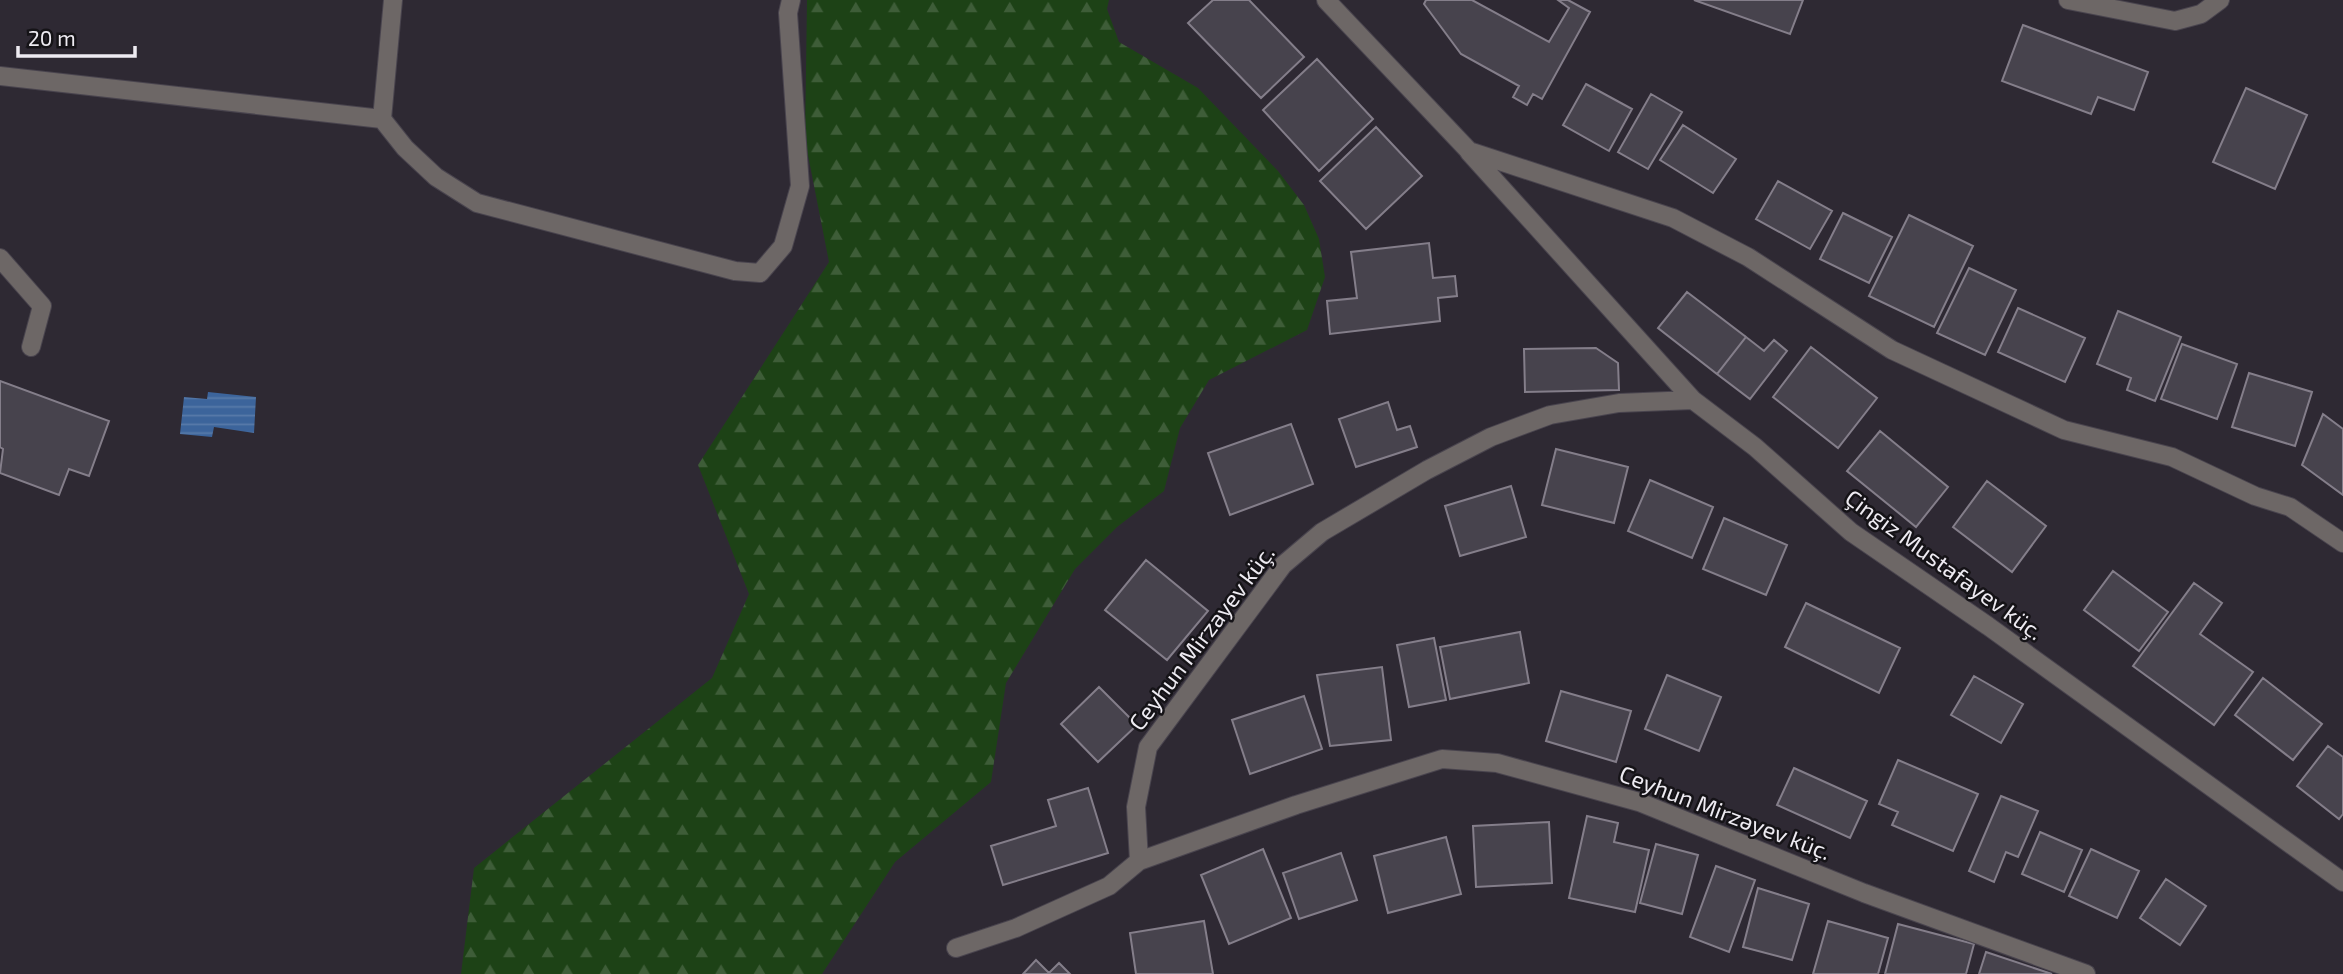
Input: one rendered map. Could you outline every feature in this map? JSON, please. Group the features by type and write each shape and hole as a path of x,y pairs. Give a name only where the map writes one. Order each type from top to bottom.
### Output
{"street":[{"path":"382,120 393,0"},
{"path":"0,76 382,120 405,148 436,177 477,203 736,271 760,273 783,246 800,186 789,13 791,0"},
{"name":"Çingiz Mustafayev küç.","path":"1326,0 1469,151 1693,400 1755,447 1851,532 1988,626 2343,882"},
{"path":"2068,0 2175,21 2201,14 2220,0"},
{"name":"Çingiz Mustafayev küç.","path":"1469,151 1673,218 1748,257 1892,350 2064,430 2172,457 2255,496 2290,507 2343,543"},
{"path":"0,258 42,306 31,346"},
{"name":"Ceyhun Mirzayev küç.","path":"1139,861 1136,807 1148,747 1283,565 1322,532 1448,459 1491,437 1550,415 1619,403 1693,400"},
{"name":"Ceyhun Mirzəyev küç.","path":"956,948 1016,928 1109,886 1139,861 1296,805 1442,759 1497,763 1639,802 1864,893 2086,974"}],"green space":[{"path":"807,0 1109,0 1107,9 1119,42 1198,88 1278,171 1304,205 1319,239 1325,277 1307,330 1209,380 1180,428 1164,491 1117,527 1075,569 1006,683 991,782 895,862 822,974 461,974 474,868 712,678 749,594 698,465 829,262 805,140"}],"water":[{"path":"208,392 256,397 254,433 214,427 212,437 180,434 184,397 207,399"}],"building":[{"path":"1213,0 1249,0 1304,57 1261,98 1188,23"},
{"path":"1426,0 1472,0 1549,42 1569,8 1558,0 1568,0 1590,12 1542,99 1533,94 1527,105 1513,97 1519,86 1461,54 1424,4"},
{"path":"1694,0 1803,0 1790,34"},
{"path":"2023,25 2148,72 2134,110 2098,97 2091,114 2002,81"},
{"path":"1317,59 1373,119 1319,171 1263,110"},
{"path":"1586,84 1632,109 1609,151 1563,125"},
{"path":"2246,88 2307,115 2275,189 2213,162"},
{"path":"1651,94 1682,112 1648,169 1618,152"},
{"path":"1683,125 1736,159 1713,193 1660,160"},
{"path":"1376,127 1422,176 1366,229 1320,181"},
{"path":"1778,181 1832,211 1810,249 1756,219"},
{"path":"1843,213 1892,237 1869,283 1820,259"},
{"path":"1909,215 1973,246 1934,327 1869,296"},
{"path":"1429,243 1433,278 1455,276 1457,296 1438,298 1440,321 1330,334 1327,301 1357,298 1351,252"},
{"path":"1969,268 2016,290 1985,355 1937,333"},
{"path":"1687,292 1746,337 1717,374 1658,328"},
{"path":"2018,308 2085,338 2065,382 1998,352"},
{"path":"2118,311 2181,337 2155,401 2127,390 2131,378 2097,364"},
{"path":"1746,337 1764,351 1774,340 1787,351 1750,399 1717,374"},
{"path":"2182,344 2237,364 2217,419 2161,399"},
{"path":"1811,347 1877,398 1838,448 1773,397"},
{"path":"1596,348 1618,363 1619,390 1525,392 1524,349"},
{"path":"2249,373 2312,392 2295,446 2232,427"},
{"path":"0,381 109,421 89,476 69,469 59,495 0,473 3,449 0,447"},
{"path":"1388,402 1397,430 1410,426 1417,447 1356,467 1339,419"},
{"path":"2323,414 2343,429 2343,495 2302,465"},
{"path":"1291,424 1313,484 1230,515 1208,453"},
{"path":"1880,431 1948,487 1916,527 1847,471"},
{"path":"1556,449 1628,467 1614,523 1542,505"},
{"path":"1650,480 1713,507 1692,558 1628,531"},
{"path":"1987,481 2046,526 2012,572 1953,527"},
{"path":"1511,486 1526,537 1460,556 1445,506"},
{"path":"1724,518 1787,545 1766,595 1703,569"},
{"path":"1146,560 1208,611 1167,660 1105,610"},
{"path":"2113,571 2168,612 2139,651 2084,610"},
{"path":"2194,583 2222,603 2200,634 2253,672 2214,725 2133,666"},
{"path":"1806,603 1900,648 1879,693 1785,647"},
{"path":"1520,632 1529,683 1450,699 1440,647"},
{"path":"1434,638 1446,700 1409,707 1397,645"},
{"path":"1382,667 1391,740 1330,746 1317,675"},
{"path":"1667,675 1721,697 1699,751 1645,729"},
{"path":"1974,676 2023,704 2001,743 1951,715"},
{"path":"2263,678 2322,724 2293,760 2235,715"},
{"path":"1099,687 1137,725 1098,762 1061,724"},
{"path":"1561,691 1631,711 1616,762 1546,741"},
{"path":"1304,696 1322,749 1250,774 1232,720"},
{"path":"2328,746 2343,757 2343,814 2339,819 2297,786"},
{"path":"1898,760 1978,794 1953,851 1892,825 1898,812 1879,804"},
{"path":"1794,768 1867,801 1850,838 1777,805"},
{"path":"1088,788 1108,853 1003,885 991,846 1056,826 1048,800"},
{"path":"2001,796 2038,811 2018,857 2006,852 1994,882 1969,871"},
{"path":"1587,816 1618,823 1614,842 1649,850 1635,912 1569,898"},
{"path":"1549,822 1552,883 1476,887 1473,826"},
{"path":"2040,832 2082,850 2064,892 2022,874"},
{"path":"1446,837 1461,894 1388,913 1374,856"},
{"path":"1656,844 1698,855 1682,914 1640,903"},
{"path":"1263,849 1291,918 1229,944 1201,875"},
{"path":"2091,849 2139,871 2117,918 2069,896"},
{"path":"1341,853 1357,900 1299,919 1283,873"},
{"path":"1716,866 1755,880 1729,952 1690,937"},
{"path":"2166,879 2206,906 2180,945 2140,918"},
{"path":"1758,888 1809,904 1792,960 1743,947"},
{"path":"1204,921 1213,974 1136,974 1130,933"},
{"path":"1828,921 1888,938 1878,974 1813,974"},
{"path":"1898,924 1974,944 1966,974 1885,974"},
{"path":"1986,952 2052,974 1979,974"},
{"path":"1036,960 1049,973 1059,963 1070,974 1023,974"}]}
